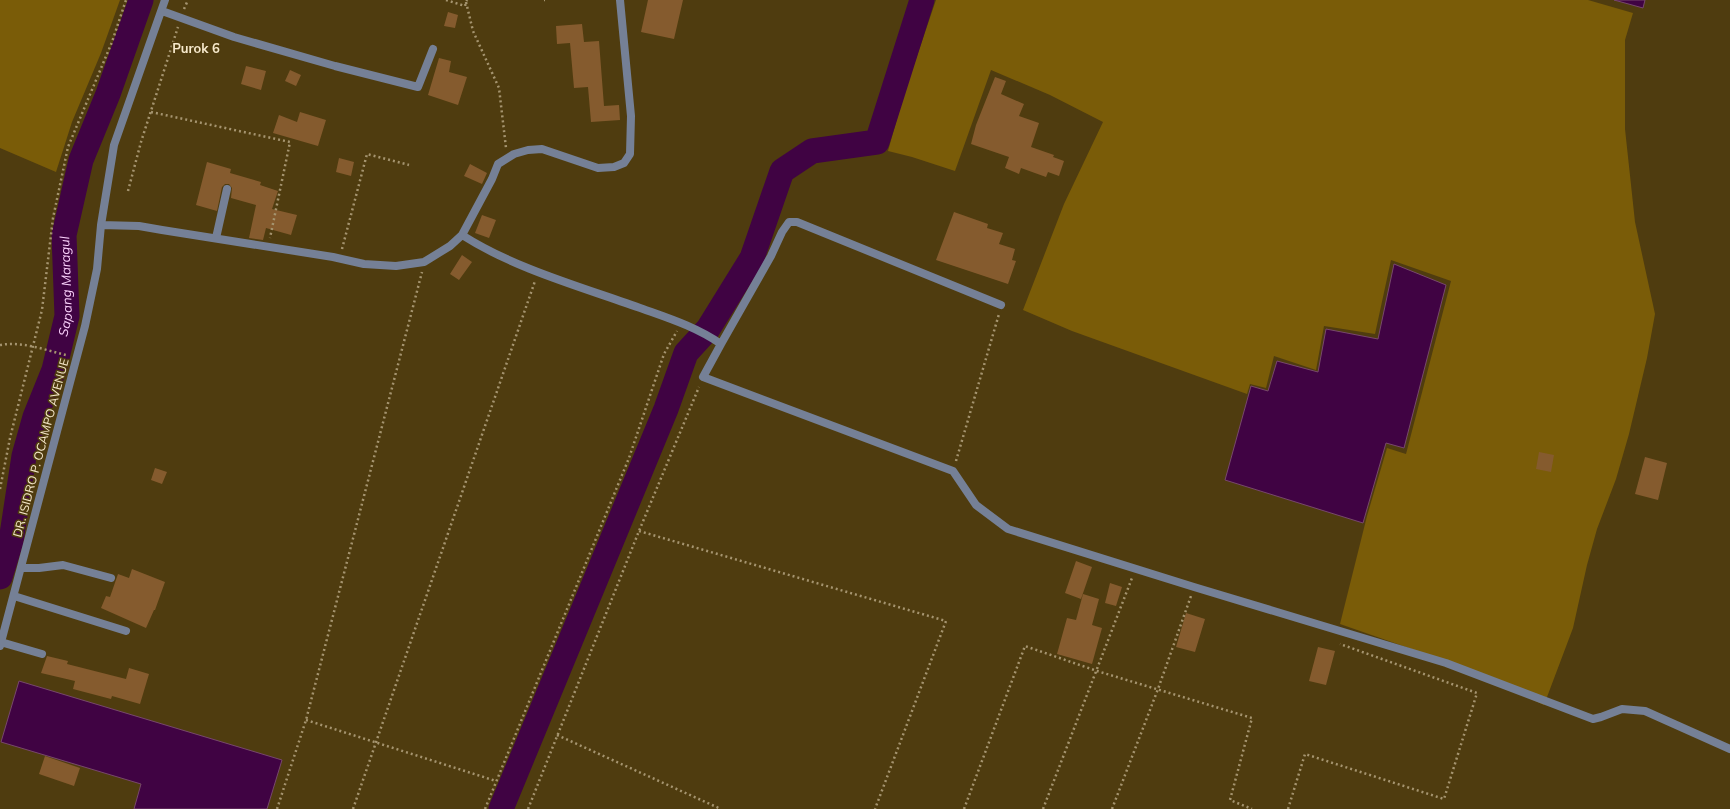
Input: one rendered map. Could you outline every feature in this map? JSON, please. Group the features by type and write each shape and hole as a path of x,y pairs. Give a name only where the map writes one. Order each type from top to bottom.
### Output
{"street":[{"name":"DR. ISIDRO P. OCAMPO AVENUE","path":"1,644 85,326 97,270 101,225 114,145 165,0"},
{"path":"101,225 138,226 340,258 364,264 396,266 424,262 462,235 492,179 498,164 514,154 528,150 542,150 598,168 614,167 624,163 630,154 631,116 620,0"},
{"path":"162,10 234,37 335,66 418,87 433,49"},
{"path":"216,238 227,189"},
{"path":"1001,305 797,222 790,222 782,232 767,263 718,341 703,377 953,471 976,505 1008,529 1446,663 1593,719 1622,709 1645,711 1730,749"},
{"path":"462,235 480,246 518,264 693,326 718,341"},
{"path":"21,568 39,568 63,565 111,578"},
{"path":"14,596 126,631"},
{"path":"1,644 42,654"}],"path":[{"path":"0,489 10,438 42,310 53,218 68,147 112,42 126,0"},
{"path":"128,191 141,142 188,0"},
{"path":"446,0 466,6 467,1"},
{"path":"467,1 472,31 499,88 507,158"},
{"path":"151,112 290,142 268,246"},
{"path":"340,258 367,154 409,165"},
{"path":"277,809 306,720 424,262"},
{"path":"353,809 538,271"},
{"path":"953,471 1001,305"},
{"path":"485,809 629,458 664,354 683,323"},
{"path":"0,345 33,346 70,356"},
{"path":"528,809 639,531 703,377"},
{"path":"639,531 946,621 875,809"},
{"path":"1043,809 1135,569"},
{"path":"1184,592 1199,597"},
{"path":"1112,809 1158,689 1191,595"},
{"path":"1288,809 1305,754 1444,799 1477,693 1333,641"},
{"path":"964,809 1025,646 1097,671 1252,718 1230,800 1252,809"},
{"path":"306,720 496,781"},
{"path":"557,735 721,809"}],"shaded area":[{"path":"0,0 120,0 101,53 72,122 56,172 0,148"},
{"path":"936,0 1588,0 1633,13 1625,40 1625,129 1635,222 1655,314 1647,358 1629,434 1616,479 1597,529 1587,565 1573,628 1544,705 1446,661 1340,624 1367,516 1387,448 1406,454 1451,281 1391,260 1375,334 1324,326 1316,370 1274,356 1266,388 1250,384 1247,394 1072,331 1023,310 1064,204 1103,122 1050,95 991,70 955,171 888,151 904,94"},
{"path":"1614,0 1645,0 1643,8"},
{"path":"1394,264 1446,285 1404,448 1386,443 1363,523 1225,480 1251,386 1268,391 1277,361 1318,372 1326,329 1378,339"},
{"path":"19,681 282,760 267,809 134,809 141,784 1,742"}],"building":[{"path":"648,0 683,0 674,39 641,32"},
{"path":"448,12 458,15 455,28 444,26"},
{"path":"582,24 584,42 599,41 604,106 619,105 620,120 591,122 588,87 574,88 570,43 557,44 556,26"},
{"path":"439,58 451,61 449,72 467,77 458,105 428,95"},
{"path":"246,66 266,71 261,90 241,84"},
{"path":"290,70 301,75 296,86 285,81"},
{"path":"995,77 1006,81 1001,94 1024,104 1019,116 1039,123 1031,147 1054,155 1053,157 1064,161 1059,176 1048,172 1046,177 1021,168 1019,174 1005,168 1009,157 971,144 976,125"},
{"path":"300,112 326,120 318,146 273,133 279,115 297,122"},
{"path":"339,158 354,162 351,176 336,172"},
{"path":"207,162 231,169 230,173 261,182 260,185 278,191 272,209 297,215 291,235 266,228 263,240 249,238 256,205 231,198 232,188 229,184 225,184 222,187 217,211 196,205"},
{"path":"470,164 487,173 482,184 464,176"},
{"path":"954,212 988,224 987,228 1003,233 999,244 1015,249 1012,260 1016,261 1008,284 936,260"},
{"path":"482,215 496,220 489,238 475,233"},
{"path":"462,255 472,262 459,280 450,274"},
{"path":"1539,452 1554,455 1551,472 1536,469"},
{"path":"1645,457 1667,463 1658,500 1635,494"},
{"path":"155,468 167,472 162,484 151,480"},
{"path":"1076,561 1092,567 1081,599 1065,593"},
{"path":"132,569 165,582 155,610 146,628 101,608 106,596 110,597 118,574 129,578"},
{"path":"1110,583 1122,587 1116,606 1105,603"},
{"path":"1083,594 1099,599 1092,625 1102,628 1092,664 1057,654 1067,618 1076,620"},
{"path":"1186,613 1205,619 1195,652 1176,647"},
{"path":"1318,647 1335,651 1326,685 1309,681"},
{"path":"47,656 68,661 67,664 126,679 129,668 149,674 140,704 112,696 111,699 73,689 75,681 41,673"},
{"path":"45,756 80,768 74,786 39,774"}],"waterway":[{"name":"Sapang Maragul","path":"0,577 11,541 24,456 35,417 54,370 67,316 64,235 81,160 108,94 141,0"},
{"path":"501,809 666,409 686,353 708,329 752,258 782,171 812,151 877,142 922,0"}],"district":[{"name":"Purok 6","path":"196,48"}]}
